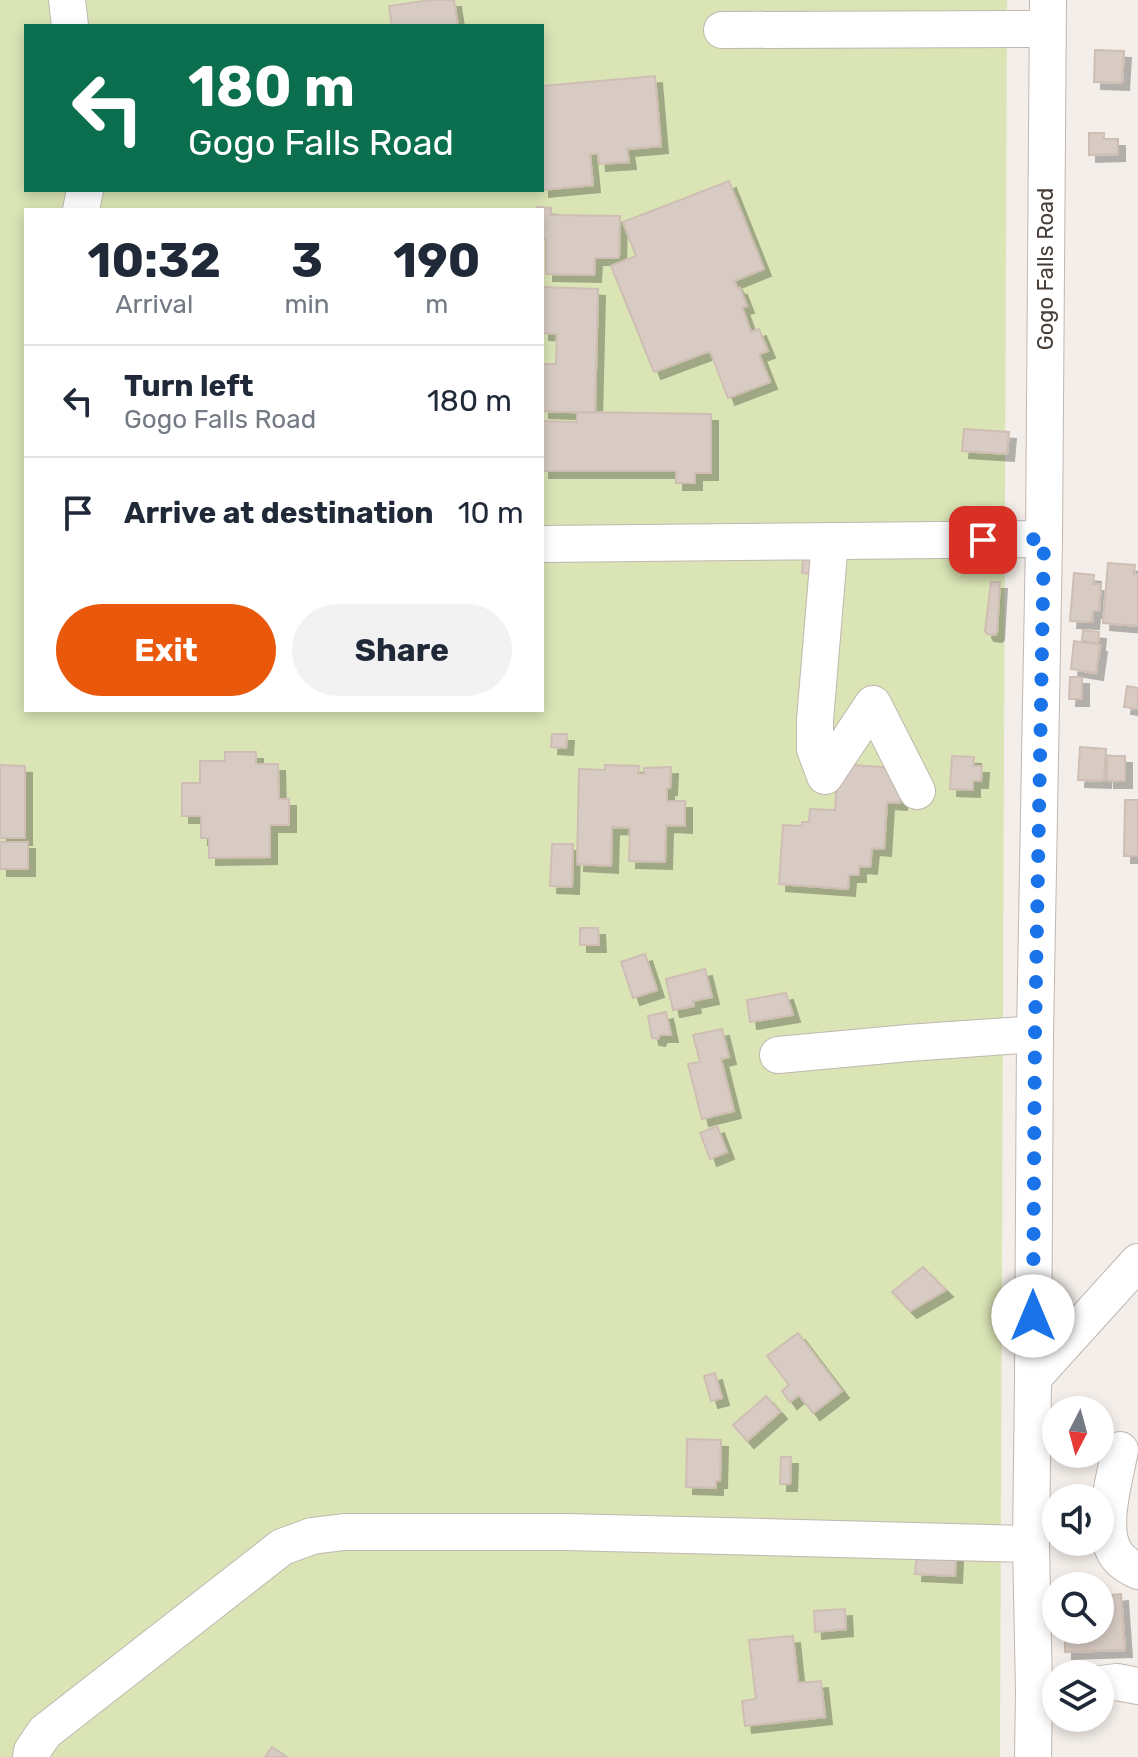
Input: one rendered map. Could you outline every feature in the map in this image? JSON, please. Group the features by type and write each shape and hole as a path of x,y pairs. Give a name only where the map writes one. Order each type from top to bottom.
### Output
{"street":[{"path":"67,0 70,24"},
{"path":"722,30 1048,14"},
{"name":"Gogo Falls Road","path":"1042,1660 1031,1544 1048,14"},
{"path":"544,544 1044,539"},
{"path":"830,541 815,749 825,776 873,704 917,791"},
{"path":"778,1055 1035,1034"},
{"path":"1033,1378 1138,1262"},
{"path":"1120,1450 1108,1527 1113,1550 1126,1565 1138,1571"},
{"path":"31,1757 45,1732 57,1722 282,1547 312,1536 344,1532 566,1532 1031,1544"},
{"path":"1114,1682 1138,1686"},
{"name":"Gogo Falls Road","path":"1033,1757 1042,1707"}],"green space":[{"path":"0,0 1007,0 1000,1757 0,1757"}],"building":[{"path":"454,0 458,24 392,24 389,6"},
{"path":"1095,50 1124,51 1122,83 1094,82"},
{"path":"655,76 661,146 627,149 629,162 599,164 598,154 590,154 593,185 544,190 544,86"},
{"path":"1089,133 1104,133 1104,139 1118,139 1118,154 1089,155"},
{"path":"729,181 764,269 734,281 747,306 742,307 751,332 759,329 768,351 759,354 770,382 728,398 710,351 654,372 611,266 636,256 623,222"},
{"path":"537,207 551,208 551,215 620,216 619,258 595,258 594,275 546,274 544,208"},
{"path":"544,287 598,289 595,413 544,411 544,364 556,364 557,334 544,333"},
{"path":"577,412 711,414 711,473 695,473 695,483 676,483 676,471 544,471 544,421 577,422"},
{"path":"964,429 1009,432 1007,454 962,451"},
{"path":"803,560 813,560 815,574 802,573"},
{"path":"1108,563 1135,565 1134,574 1138,574 1138,626 1103,623"},
{"path":"1074,573 1094,575 1093,584 1101,584 1099,611 1093,611 1092,622 1070,621"},
{"path":"991,582 1000,582 995,635 985,631"},
{"path":"1083,630 1099,632 1098,643 1082,641"},
{"path":"1074,641 1100,645 1096,673 1071,669"},
{"path":"1070,677 1082,677 1082,699 1069,699"},
{"path":"1127,686 1138,688 1138,709 1124,707"},
{"path":"552,734 567,734 566,748 551,747"},
{"path":"1080,747 1106,749 1104,781 1078,780"},
{"path":"225,752 256,752 256,764 278,764 279,799 289,799 289,825 270,825 270,857 209,858 209,838 201,838 201,816 182,816 182,783 200,783 200,761 225,761"},
{"path":"952,756 974,757 973,766 982,766 981,781 973,781 973,790 950,789"},
{"path":"1107,756 1125,756 1125,781 1107,781"},
{"path":"838,764 896,768 902,774 900,803 887,802 884,849 872,848 870,867 859,866 859,875 849,875 848,889 779,884 783,825 802,826 802,822 809,822 810,809 835,810"},
{"path":"0,765 25,766 25,838 0,838"},
{"path":"605,765 639,766 638,774 644,774 644,768 671,767 667,801 685,801 685,826 666,825 665,862 629,861 630,828 612,827 611,866 577,864 579,769 605,770"},
{"path":"1125,800 1138,800 1138,856 1124,856"},
{"path":"0,842 28,842 28,869 0,869"},
{"path":"552,844 573,844 572,887 550,886"},
{"path":"580,928 598,928 599,945 580,945"},
{"path":"645,954 657,990 633,998 621,962"},
{"path":"705,969 712,997 693,1001 694,1006 673,1010 666,979"},
{"path":"786,993 793,1015 750,1022 747,1000"},
{"path":"666,1012 671,1035 652,1038 648,1016"},
{"path":"722,1029 729,1057 721,1059 734,1111 702,1119 688,1064 700,1062 693,1035"},
{"path":"717,1126 727,1152 710,1159 700,1133"},
{"path":"923,1267 946,1290 910,1311 892,1292"},
{"path":"798,1333 842,1391 813,1413 799,1395 790,1402 782,1391 789,1385 767,1356"},
{"path":"715,1373 722,1398 711,1401 704,1376"},
{"path":"766,1396 780,1412 747,1441 733,1425"},
{"path":"687,1439 721,1440 720,1481 716,1481 716,1488 686,1487"},
{"path":"781,1457 791,1457 790,1484 780,1484"},
{"path":"917,1553 956,1555 955,1576 915,1574"},
{"path":"1121,1594 1125,1650 1065,1652 1065,1644 1114,1644 1114,1595"},
{"path":"845,1609 846,1629 815,1632 814,1611"},
{"path":"793,1636 798,1683 821,1681 825,1717 745,1726 742,1701 756,1699 749,1640"},
{"path":"272,1747 287,1757 265,1757"}],"route":[{"path":"983,540 1044,539 1033,1316"}]}
